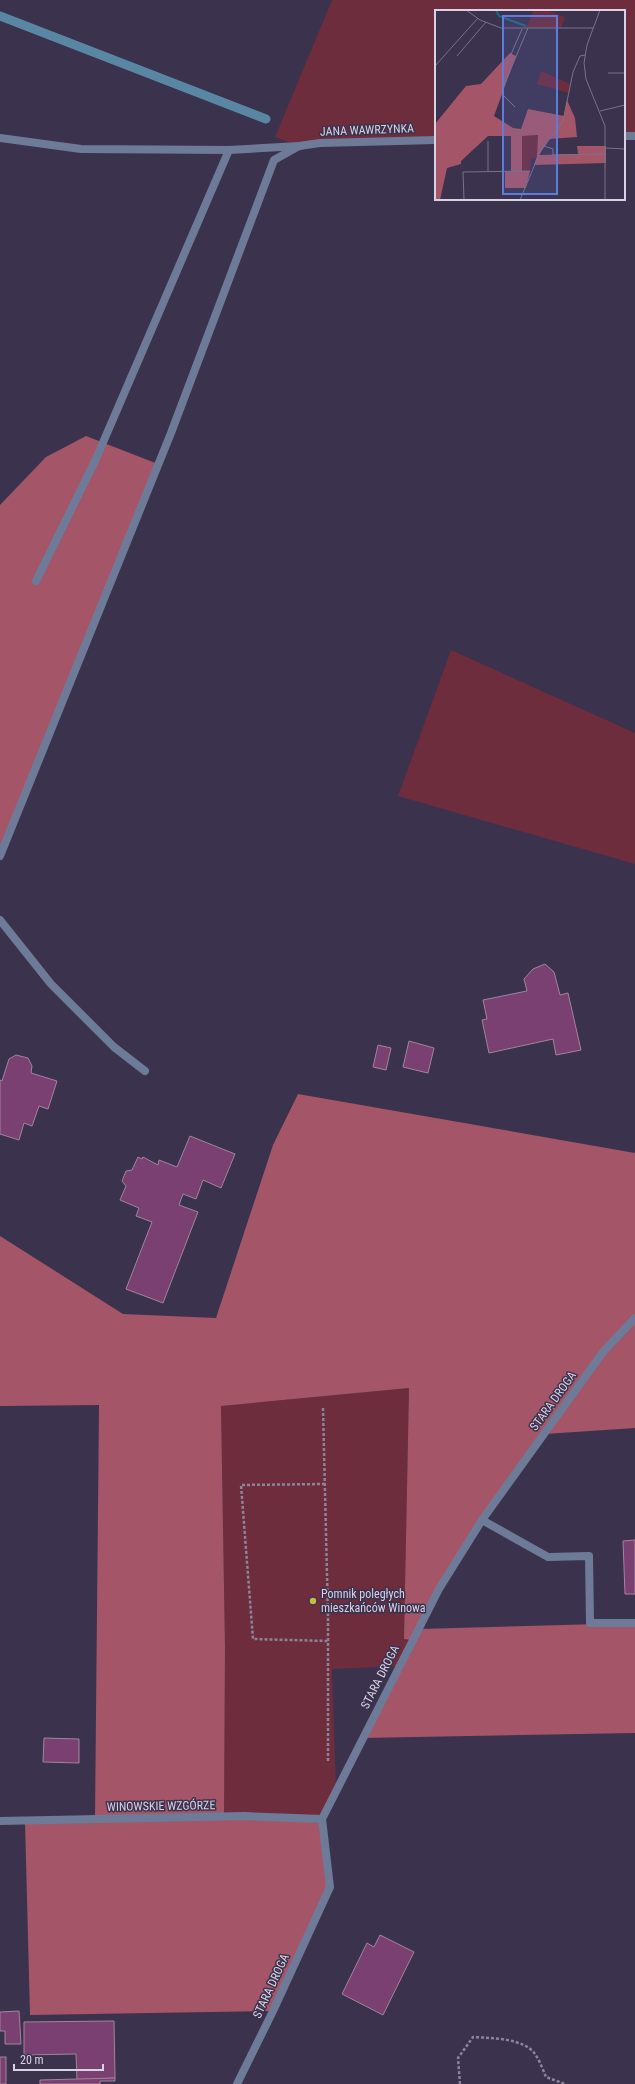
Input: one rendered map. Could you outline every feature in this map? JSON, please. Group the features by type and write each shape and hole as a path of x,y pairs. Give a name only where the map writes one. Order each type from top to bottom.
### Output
{"street":[{"name":"JANA WAWRZYNKA","path":"0,138 81,149 229,150 299,146 320,143 435,140"},
{"path":"0,856 171,433 274,160 299,146"},
{"path":"36,581 95,461 229,150"},
{"path":"0,920 51,984 114,1047 145,1071"},
{"name":"STARA DROGA","path":"237,2084 273,2011 330,1887 322,1819 439,1589 482,1520 603,1352 635,1318"},
{"path":"482,1520 548,1557 589,1556 590,1623 635,1623"},
{"name":"WINOWSKIE WZGÓRZE","path":"0,1821 244,1816 322,1819"}],"path":[{"path":"323,1408 328,1641 328,1766"},
{"path":"325,1484 241,1485 253,1639 328,1641"},
{"path":"460,2084 458,2058 473,2038 503,2038 529,2048 535,2054 546,2077 565,2084"}],"shaded area":[{"path":"332,0 635,0 635,136 625,136 625,10 435,10 435,140 299,146 275,137"},
{"path":"86,436 158,464 0,856 0,505 46,457"},
{"path":"451,650 635,733 635,864 398,796"},
{"path":"298,1094 635,1153 635,1428 545,1434 482,1520 419,1629 635,1623 635,1733 362,1738 412,1640 404,1639 409,1388 221,1406 225,1647 224,1817 322,1819 330,1887 273,2011 30,2015 25,1821 95,1819 99,1405 0,1406 0,1236 123,1314 216,1318 273,1145"},
{"path":"409,1388 404,1639 413,1640 400,1666 332,1669 336,1790 322,1819 224,1817 225,1647 221,1406"}],"building":[{"path":"545,964 554,972 560,995 568,993 581,1050 556,1055 553,1039 489,1053 482,1020 487,1019 483,1000 527,991 524,979 533,969"},
{"path":"409,1041 434,1048 428,1073 403,1067"},
{"path":"378,1045 391,1048 386,1070 373,1067"},
{"path":"16,1055 28,1058 32,1066 31,1073 57,1081 48,1109 39,1106 32,1126 24,1123 19,1140 0,1134 0,1080 2,1081 9,1059"},
{"path":"190,1136 235,1154 221,1188 203,1180 196,1199 183,1194 179,1205 198,1212 163,1303 126,1289 152,1222 136,1216 139,1208 120,1200 126,1186 122,1181 126,1171 132,1170 138,1157 142,1159 143,1157 158,1165 159,1160 177,1167"},
{"path":"635,1540 635,1594 625,1594 623,1541"},
{"path":"44,1738 79,1739 79,1763 43,1762"},
{"path":"380,1935 414,1952 383,2015 342,1994 367,1943 374,1947"},
{"path":"19,2011 21,2044 5,2044 5,2031 0,2031 0,2012"},
{"path":"114,2021 115,2078 77,2080 76,2054 24,2055 24,2022"},
{"path":"0,2057 6,2057 6,2084 0,2084"},
{"path":"115,2078 115,2081 100,2081 100,2084 40,2084 40,2080"}],"waterway":[{"path":"0,16 266,119"}],"place":[{"name":"Pomnik poległych mieszkańców Winowa","path":"313,1601"}]}
